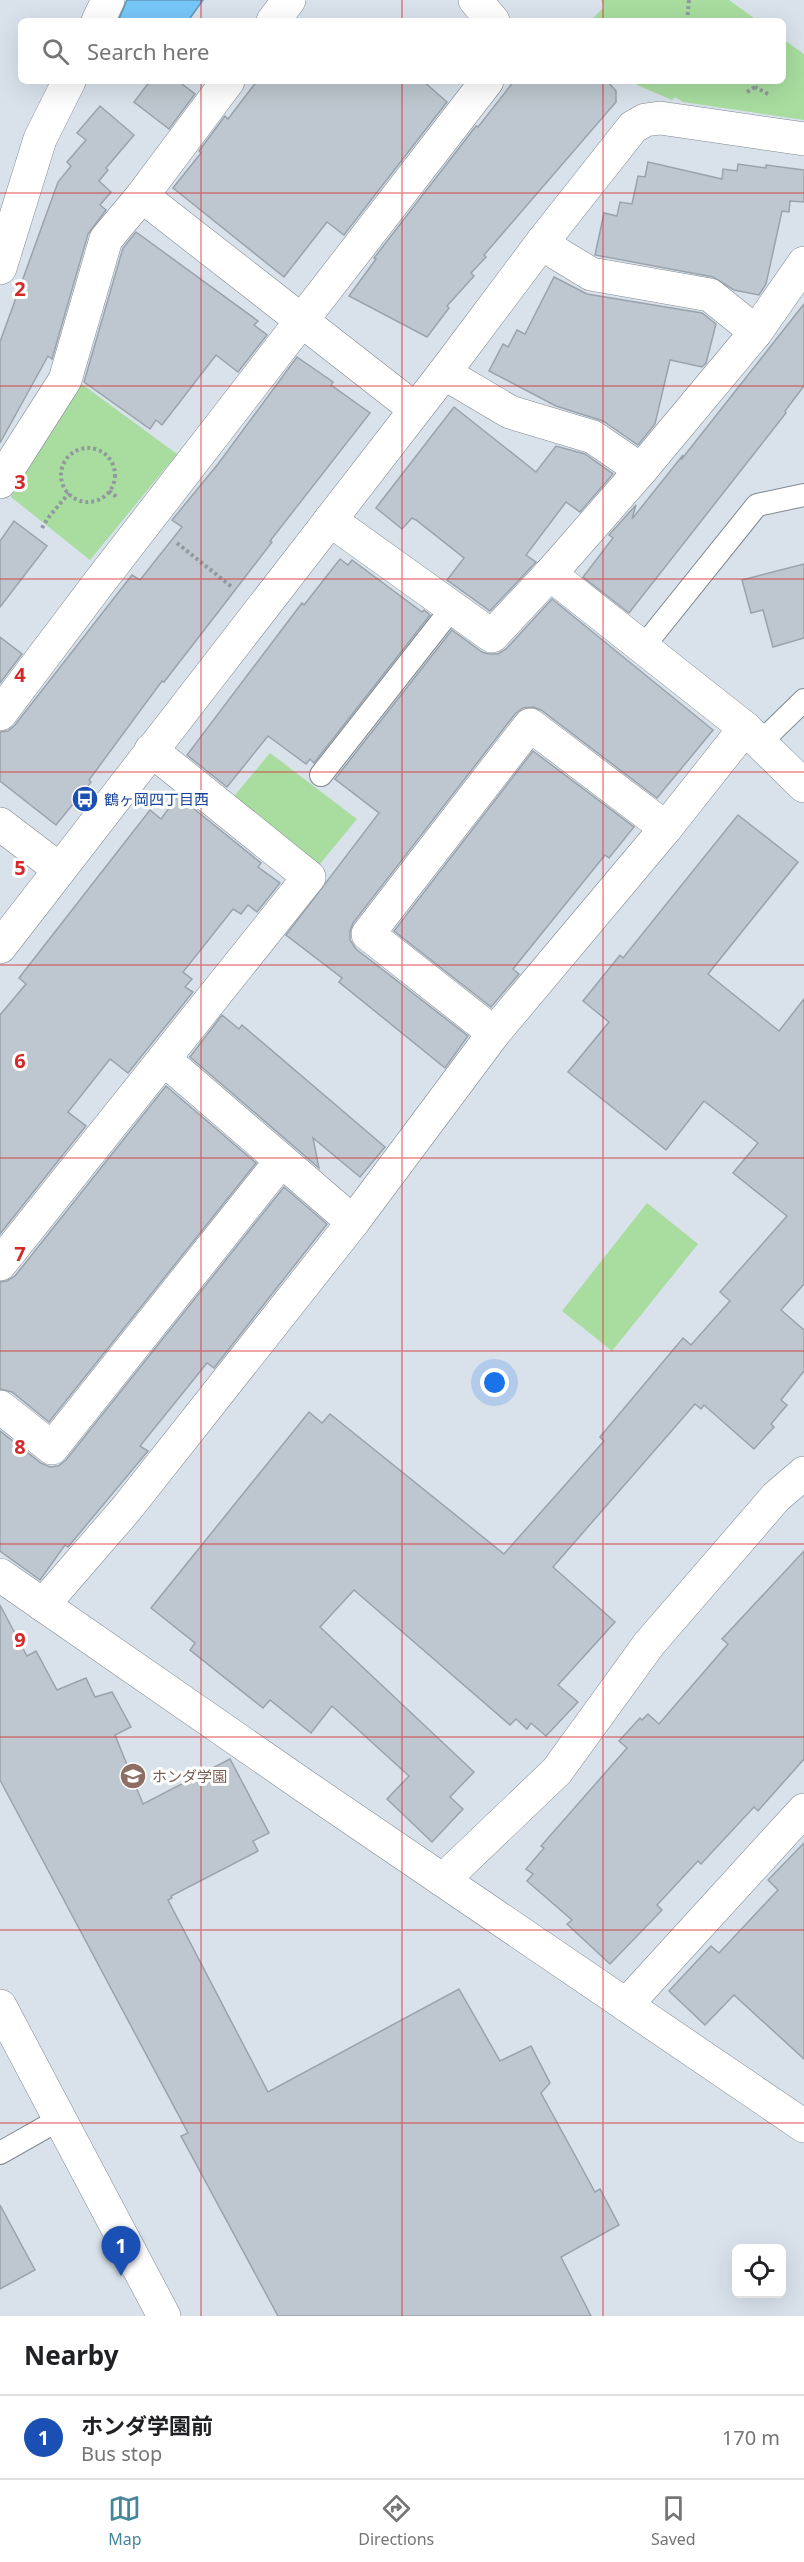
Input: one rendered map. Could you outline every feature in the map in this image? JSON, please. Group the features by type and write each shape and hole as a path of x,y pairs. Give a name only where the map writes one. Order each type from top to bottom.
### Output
{"street":[{"path":"99,18 108,0"},
{"path":"275,18 289,0"},
{"path":"475,0 490,18"},
{"path":"0,268 40,139 68,84"},
{"path":"0,482 65,380 106,239 142,196 226,84"},
{"path":"0,714 147,519 485,84"},
{"path":"0,947 633,127 645,120 660,118 804,139"},
{"path":"142,196 415,409"},
{"path":"543,241 558,254 591,274 710,295 756,332"},
{"path":"330,519 492,636 641,470 756,332 804,263"},
{"path":"444,373 510,411 593,437 641,470"},
{"path":"550,574 752,735 804,786"},
{"path":"494,1033 368,934 530,725 666,828"},
{"path":"43,1605 127,1508 353,1222 494,1033 666,828 752,735"},
{"path":"0,1264 309,877 151,750"},
{"path":"0,824 59,869"},
{"path":"165,1060 353,1222"},
{"path":"0,1407 52,1448 281,1161"},
{"path":"443,1880 557,1771 649,1644 776,1497 804,1473"},
{"path":"0,1575 626,2005 798,2112"},
{"path":"626,2005 799,1824"},
{"path":"0,2007 164,2316"}],"lane":[{"path":"643,647 757,505 804,495"},
{"path":"321,774 453,607"},
{"path":"752,735 804,700"},
{"path":"0,2153 60,2119"}],"path":[{"path":"687,18 689,0"},
{"path":"92,448 108,457 114,465 115,474 114,483 104,497 88,502 79,500 69,493 61,474 67,458 74,452 92,448"},
{"path":"42,528 69,493"},
{"path":"147,519 240,593"}],"green space":[{"path":"601,0 729,0 754,18 593,18 604,7"},
{"path":"786,41 804,54 804,120 683,102 675,97 672,100 637,85 786,84"},
{"path":"79,382 177,454 90,560 11,497"},
{"path":"270,753 357,819 315,870 230,801"},
{"path":"647,1203 698,1244 612,1351 562,1311"}],"water":[{"path":"127,0 203,0 190,18 119,18"}],"building":[{"path":"148,84 182,84 195,94 169,129 134,102"},
{"path":"255,84 426,84 447,102 344,235 327,222 284,277 173,188 201,153 199,151 225,116 228,119"},
{"path":"512,84 610,84 616,91 616,102 484,255 486,257 471,273 474,276 447,306 449,308 427,337 349,296 376,259 374,258 476,126 478,127"},
{"path":"100,106 134,135 106,168 108,170 99,181 111,192 100,205 106,210 88,234 52,359 48,356 0,443 0,342 58,182 71,166 67,162 86,140 77,133"},
{"path":"648,162 722,179 723,169 737,171 738,164 804,170 804,202 790,201 789,212 782,211 766,284 759,295 734,290 713,277 595,255 604,213 617,216 620,202 632,204 638,176 645,177"},
{"path":"136,232 258,321 254,325 267,335 238,372 216,355 162,425 156,420 150,429 84,382 123,248"},
{"path":"554,277 587,294 702,313 716,324 706,363 702,367 670,360 655,424 638,445 603,421 556,406 489,371 503,344 508,347 517,330 525,334"},
{"path":"804,304 804,386 785,411 786,413 629,613 583,577 613,538 609,535 636,505 632,519"},
{"path":"297,357 333,382 331,385 370,413 164,682 162,681 89,780 91,782 56,825 0,781 0,732 8,731 15,725 132,575 140,580 182,527 172,520 218,464"},
{"path":"454,407 536,472 556,446 585,454 613,474 580,512 566,502 526,555 536,562 490,611 447,580 464,558 416,520 412,518 402,529 376,508"},
{"path":"14,521 47,546 0,607 0,541"},
{"path":"340,559 348,565 352,560 422,612 424,610 430,615 314,763 310,759 306,764 268,736 227,787 187,755 302,603 304,605"},
{"path":"804,564 804,638 773,647 763,610 751,613 742,580"},
{"path":"552,599 713,730 657,798 541,710 533,707 523,708 515,714 353,923 350,931 350,940 356,949 468,1036 445,1068 339,982 342,978 286,935 379,813 335,779 452,630 482,652 498,654 506,649"},
{"path":"0,637 22,654 0,683"},
{"path":"533,751 634,827 609,858 605,855 513,969 519,974 491,1007 394,931"},
{"path":"178,796 261,863 258,867 280,883 257,912 248,905 241,914 233,909 183,972 192,979 185,987 193,992 128,1073 110,1059 68,1112 86,1126 0,1234 0,1015 26,984 19,978 150,810 161,819"},
{"path":"738,815 798,862 708,974 779,1031 804,999 804,1284 781,1310 804,1330 804,1371 781,1400 787,1405 771,1424 774,1427 754,1449 704,1405 701,1409 695,1404 553,1567 615,1622 558,1685 578,1702 546,1736 531,1723 527,1729 516,1719 510,1725 354,1590 320,1627 474,1772 450,1797 463,1809 432,1842 387,1799 409,1776 332,1706 311,1733 270,1700 263,1708 190,1650 195,1643 151,1608 309,1412 322,1423 330,1414 504,1554 604,1441 600,1437 683,1338 691,1345 730,1301 720,1292 787,1216 733,1173 758,1143 704,1101 666,1150 568,1072 609,1022 583,1001 620,955 623,958"},
{"path":"222,1015 239,1029 242,1025 385,1147 360,1177 313,1138 319,1168 190,1057"},
{"path":"166,1086 256,1163 49,1422 12,1392 0,1389 0,1282 15,1276"},
{"path":"284,1187 327,1224 214,1368 207,1363 140,1446 148,1451 68,1547 65,1545 40,1580 0,1551 0,1431 41,1463 50,1467 58,1466 66,1460"},
{"path":"804,1551 804,1759 758,1811 754,1807 701,1864 698,1861 657,1905 662,1910 610,1964 567,1924 572,1920 527,1881 533,1874 526,1869 544,1848 541,1846 627,1748 619,1741 640,1718 642,1720 648,1714 659,1724 728,1644 722,1639"},
{"path":"0,1605 27,1656 36,1651 57,1690 86,1678 95,1697 112,1692 131,1727 115,1735 143,1804 230,1759 269,1833 253,1841 258,1851 171,1896 172,1898 168,1900 268,2092 459,1989 500,2061 531,2046 550,2083 541,2093 595,2192 600,2189 619,2225 561,2257 591,2316 278,2316 181,2136 188,2133 0,1780"},
{"path":"804,1843 804,2059 734,1995 705,2025 669,1991 711,1946 719,1953 778,1890 768,1880"},
{"path":"0,2205 35,2270 0,2289"}],"place":[{"name":"鶴ヶ岡四丁目西","path":"85,799"},
{"name":"ホンダ学園","path":"133,1776"},
{"name":"ホンダ学園前","path":"121,2276"}]}
